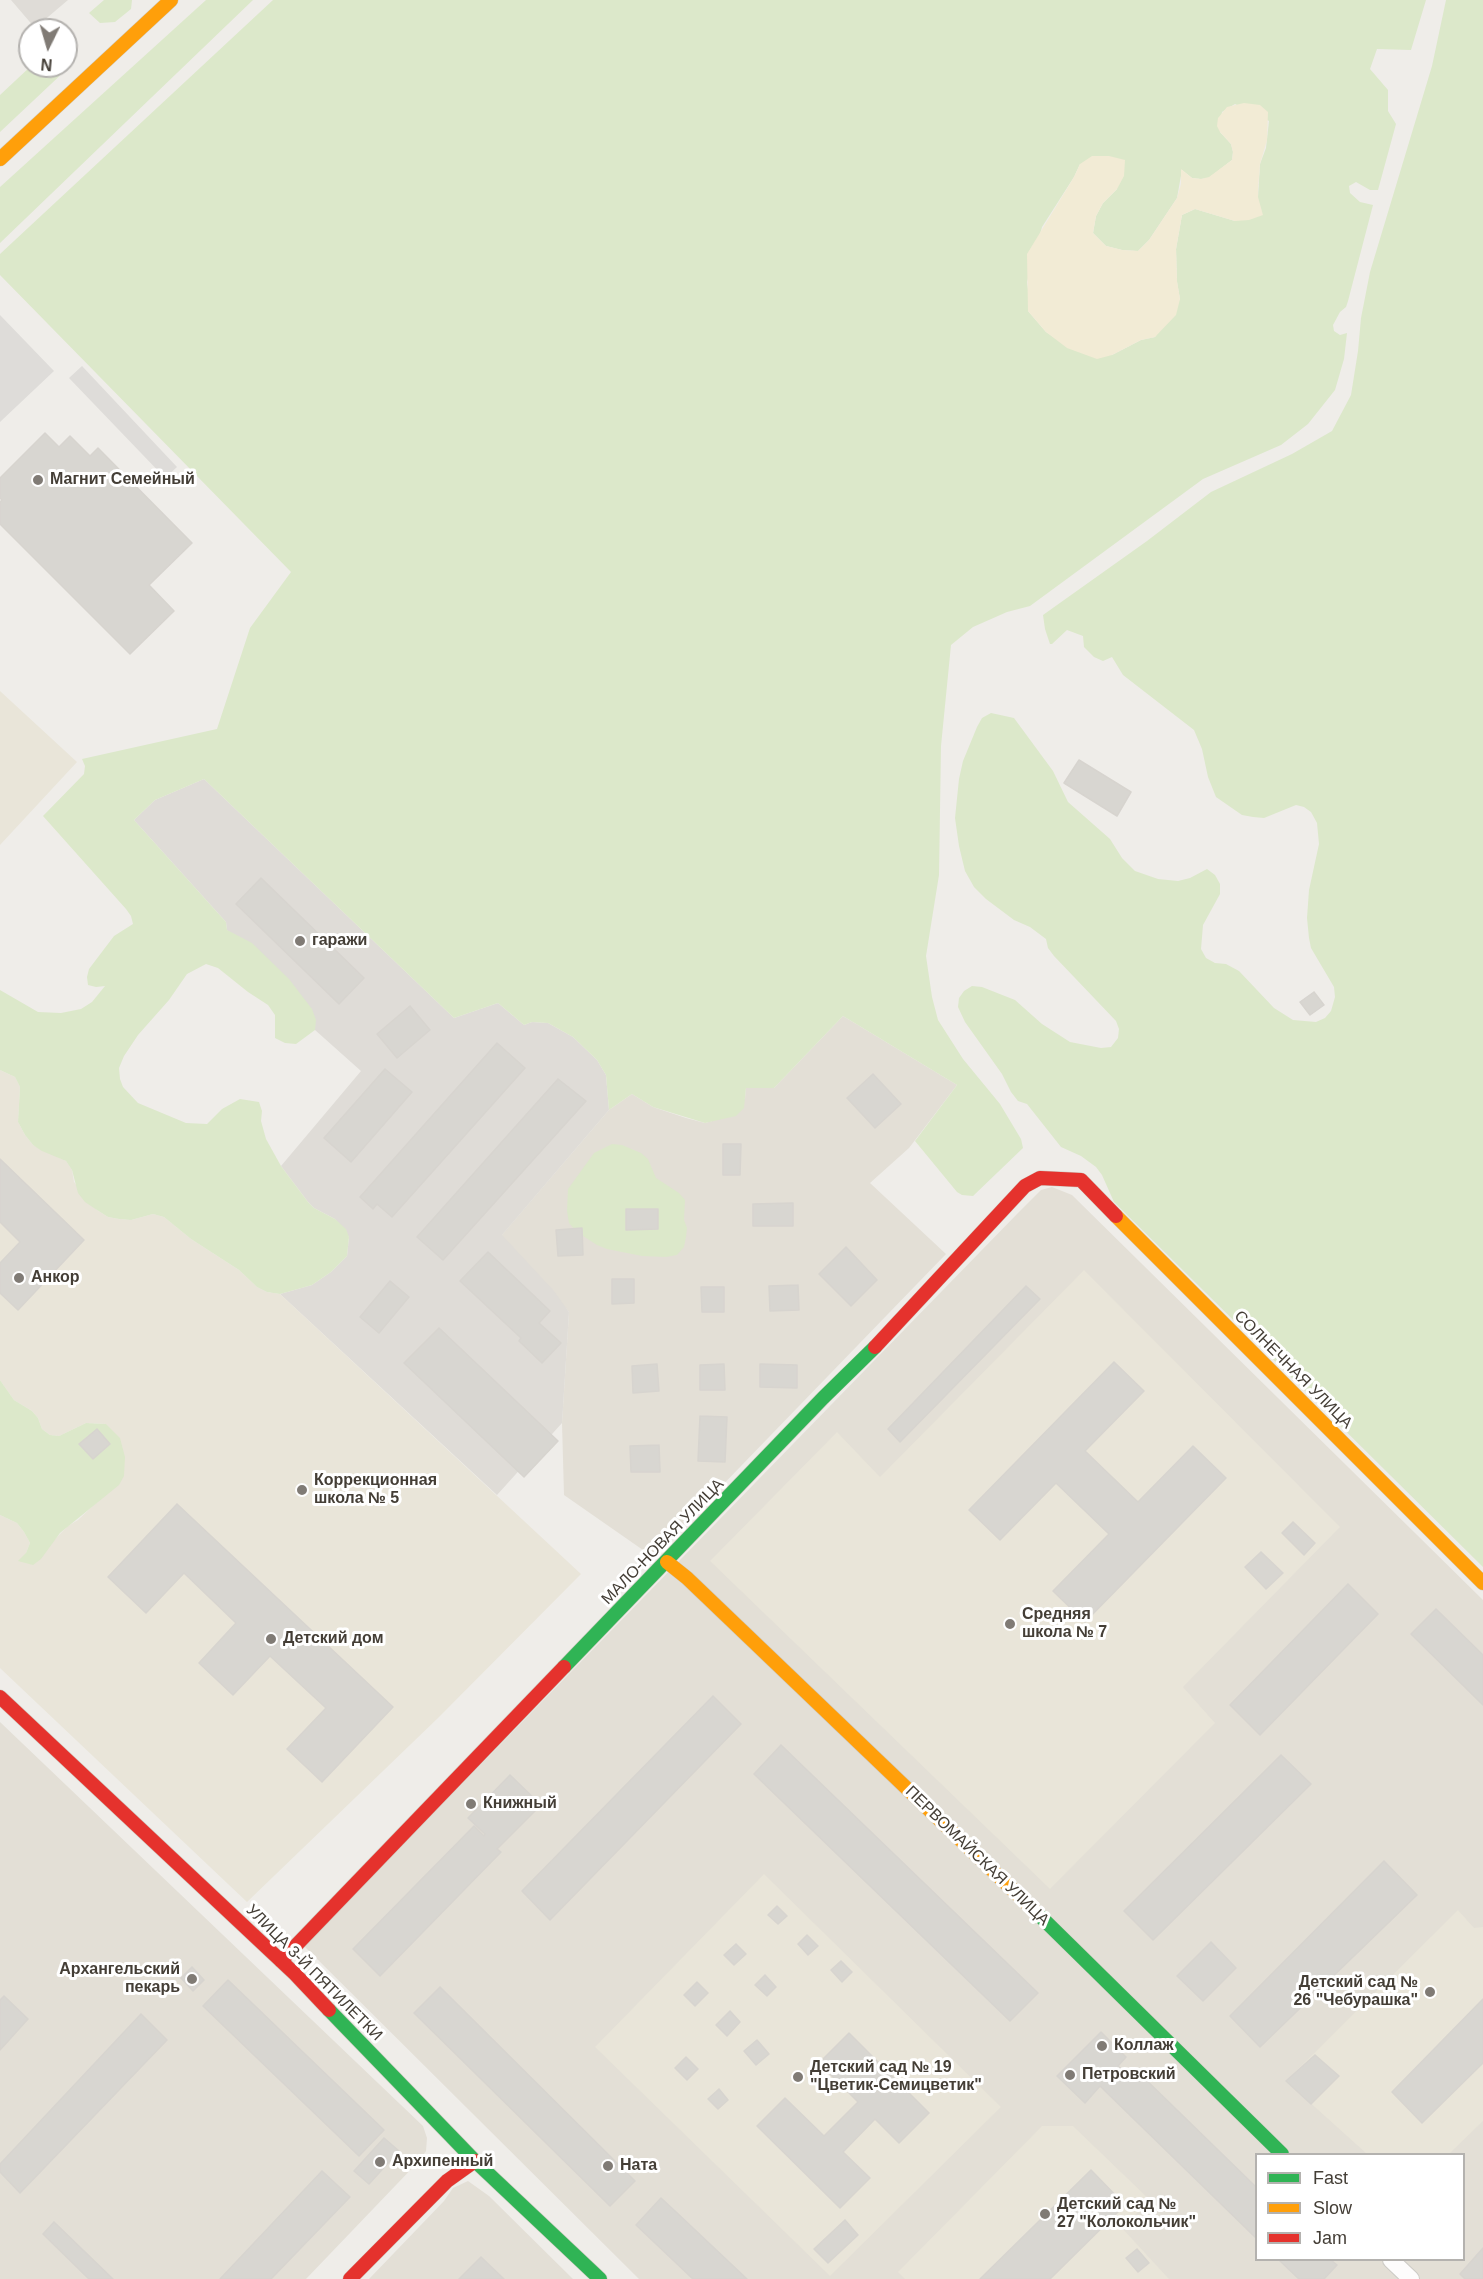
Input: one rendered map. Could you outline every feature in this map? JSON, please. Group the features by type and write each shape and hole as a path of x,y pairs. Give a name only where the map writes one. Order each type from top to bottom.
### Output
{"street":[{"path":"0,159 171,0"},
{"name":"МАЛО-НОВАЯ УЛИЦА","path":"281,1961 668,1562 823,1398 872,1350 1025,1186 1040,1178 1081,1180"},
{"name":"СОЛНЕЧНАЯ УЛИЦА","path":"1081,1180 1483,1583"},
{"name":"ПЕРВОМАЙСКАЯ УЛИЦА","path":"668,1562 842,1725 1092,1966 1281,2153"},
{"name":"УЛИЦА 3-Й ПЯТИЛЕТКИ","path":"0,1697 281,1961 475,2161 600,2279"},
{"path":"350,2279 447,2181 475,2161"},
{"path":"1393,2261 1411,2279"}],"shaded area":[{"path":"11,0 68,0 47,18 26,18"},
{"path":"0,315 54,371 0,422"},
{"path":"82,366 177,467 165,478 69,378"},
{"path":"0,691 77,762 0,845"},
{"path":"204,779 454,1018 498,1003 524,1025 532,1022 548,1023 573,1037 597,1060 606,1075 609,1110 502,1235 554,1291 569,1312 562,1423 497,1495 280,1294 312,1285 331,1272 347,1256 349,1237 335,1219 314,1208 308,1202 281,1166 361,1071 315,1030 227,930 226,922 134,820 155,800"},
{"path":"843,1016 957,1085 909,1148 870,1183 946,1254 653,1557 564,1495 562,1423 569,1312 501,1236 609,1110 632,1094 653,1107 686,1118 705,1123 716,1120 745,1098 746,1088 774,1088"},
{"name":"Коррекционная школа № 5","path":"0,1070 15,1077 20,1087 18,1122 25,1135 33,1145 66,1161 72,1170 74,1182 97,1210 108,1217 119,1219 131,1220 153,1214 164,1217 191,1239 239,1270 257,1287 267,1292 280,1294 581,1574 438,1718 247,1902 0,1668 0,1515 17,1523 24,1532 30,1543 26,1553 53,1541 68,1526 78,1520 101,1498 106,1424 86,1423 59,1436 50,1435 42,1429 38,1418 32,1411 14,1400 0,1380"},
{"path":"1052,1187 1072,1195 1483,1600 1483,2279 639,2279 304,1946 1041,1190"},
{"name":"Средняя школа № 7","path":"1084,1270 1340,1527 1183,1687 1215,1723 1050,1889 710,1561 837,1432 880,1477"},
{"path":"0,1722 423,2126 427,2138 426,2151 419,2161 306,2279 0,2279"},
{"name":"Детский сад № 19 \"Цветик-Семицветик\"","path":"764,1874 1001,2107 830,2276 595,2047"},
{"name":"Детский сад № 26 \"Чебурашка\"","path":"1458,1910 1474,1928 1483,1927 1483,2121 1450,2153 1366,2153 1286,2081"},
{"name":"Детский сад № 27 \"Колокольчик\"","path":"1042,2126 1073,2126 1150,2200 1122,2228 1169,2279 905,2279 898,2272"},
{"path":"468,2181 489,2196 573,2279 369,2279 444,2201 453,2188"}],"green space":[{"path":"104,0 132,0 131,9 115,22 100,23 89,13"},
{"path":"206,0 253,0 0,243 0,187"},
{"path":"273,0 1426,0 1411,50 1377,49 1370,69 1388,90 1388,111 1396,124 1378,190 1370,190 1356,182 1349,186 1350,193 1360,202 1373,205 1346,307 1340,312 1333,325 1334,331 1340,335 1347,333 1344,359 1335,390 1308,424 1281,445 1203,479 1030,606 1007,612 973,627 951,645 941,746 939,875 926,956 938,1020 963,1059 1000,1104 1021,1139 1023,1148 973,1196 957,1192 915,1141 957,1085 843,1016 774,1088 746,1088 744,1108 736,1116 705,1123 653,1107 632,1094 609,1110 606,1075 597,1060 573,1037 548,1023 532,1022 524,1025 498,1003 454,1018 204,779 155,800 134,820 226,922 227,930 252,943 289,979 312,1009 316,1020 315,1030 296,1044 285,1043 275,1038 275,1015 268,1005 218,968 206,964 187,974 169,1000 138,1035 119,1068 120,1079 123,1087 138,1103 186,1123 207,1124 222,1109 240,1099 259,1102 266,1139 281,1166 314,1208 335,1219 346,1229 349,1237 347,1256 331,1272 312,1285 280,1294 267,1292 257,1287 239,1270 191,1239 164,1217 153,1214 131,1220 108,1217 85,1202 78,1193 72,1170 66,1161 33,1145 18,1122 20,1087 15,1077 0,1070 0,990 38,1012 61,1013 81,1009 92,1002 105,986 88,985 89,969 114,936 133,924 126,909 43,816 84,774 85,766 82,759 217,729 250,628 291,572 0,275 0,254","holes":["1235,104 1269,121 1266,148 1260,164 1258,197 1235,221 1195,209 1182,215 1176,249 1180,299 1155,337 1141,340 1112,355 1057,339 1046,332 1028,311 1027,282 1042,227 1080,164 1117,189 1103,203 1096,216 1093,233 1106,246 1138,251 1149,240 1177,198 1182,170 1192,178 1209,178 1232,160 1231,144 1220,132 1222,112"]},
{"path":"1446,0 1483,0 1483,1567 1114,1202 1096,1167 1081,1156 1061,1147 1027,1104 1018,1101 1011,1092 1002,1074 965,1022 958,1007 959,998 964,991 972,986 982,987 1015,1000 1042,1024 1070,1042 1101,1048 1111,1047 1118,1038 1119,1029 1116,1021 1054,956 1048,948 1046,939 1030,927 1014,920 986,899 974,887 965,871 955,818 959,779 963,761 977,727 982,718 991,713 1014,718 1053,771 1068,802 1110,839 1122,858 1135,871 1158,879 1178,881 1190,878 1207,869 1215,875 1220,884 1220,894 1203,925 1201,949 1206,958 1239,971 1274,1008 1293,1020 1316,1022 1325,1018 1331,1011 1335,997 1334,987 1311,948 1309,938 1307,918 1309,890 1319,844 1317,823 1311,812 1296,805 1264,818 1253,817 1242,815 1216,797 1194,730 1123,675 1112,657 1103,661 1094,657 1084,647 1083,636 1067,630 1050,644 1043,615 1211,492 1292,454 1332,431 1351,395 1361,318 1370,272 1432,66"},
{"path":"18,78 57,78 0,132 0,95"},
{"path":"612,1144 622,1145 641,1153 648,1159 656,1178 679,1193 685,1200 686,1237 684,1247 677,1255 642,1256 607,1249 577,1232 569,1223 568,1189 594,1153"},
{"path":"0,1380 14,1400 32,1411 38,1418 42,1429 50,1435 59,1436 86,1423 106,1424 120,1438 125,1457 124,1476 119,1485 60,1533 41,1559 33,1565 18,1561 26,1553 30,1543 24,1532 17,1523 0,1515"}],"sand":[{"path":"1244,103 1260,105 1268,112 1267,140 1260,164 1258,189 1263,215 1249,220 1235,221 1195,209 1182,215 1176,249 1180,299 1176,315 1155,337 1141,340 1112,355 1097,359 1067,348 1046,332 1028,311 1027,254 1080,164 1092,156 1109,156 1125,160 1124,176 1117,189 1103,203 1096,216 1093,233 1106,246 1138,251 1149,240 1177,198 1181,184 1181,169 1192,178 1201,179 1209,177 1232,160 1231,144 1217,126 1218,118 1227,107"}],"building":[{"path":"45,433 59,447 70,436 90,456 98,448 192,543 149,585 174,611 130,654 0,524 0,502 2,500 0,498 0,478"},
{"path":"1079,760 1131,792 1117,816 1064,783"},
{"name":"гаражи","path":"261,878 364,978 339,1004 236,904"},
{"path":"1314,992 1324,1005 1310,1015 1300,1002"},
{"path":"410,1006 430,1030 397,1058 377,1034"},
{"path":"497,1043 525,1068 392,1217 377,1204 373,1209 360,1197"},
{"path":"385,1069 412,1092 351,1162 324,1138"},
{"path":"873,1074 901,1104 875,1128 847,1098"},
{"path":"558,1079 586,1101 443,1260 417,1237"},
{"path":"723,1144 741,1144 740,1175 723,1175"},
{"path":"0,1159 84,1240 18,1310 0,1293 0,1263 20,1242 0,1222"},
{"path":"793,1203 793,1226 753,1226 753,1204"},
{"path":"626,1209 658,1209 658,1229 626,1230"},
{"path":"582,1228 583,1255 558,1256 556,1230"},
{"path":"846,1247 877,1280 851,1306 819,1274"},
{"path":"488,1252 550,1311 539,1323 561,1343 542,1363 519,1341 521,1338 460,1281"},
{"path":"612,1279 634,1279 634,1303 612,1304"},
{"path":"390,1281 409,1297 379,1333 360,1317"},
{"path":"798,1285 799,1310 770,1311 769,1286"},
{"path":"1026,1286 1040,1299 900,1442 888,1429"},
{"path":"701,1287 724,1287 724,1312 702,1312"},
{"path":"439,1328 558,1441 524,1477 404,1363"},
{"path":"1114,1362 1144,1391 1085,1451 1138,1502 1193,1446 1226,1478 1085,1622 1053,1591 1109,1534 1056,1483 1000,1540 969,1510"},
{"path":"657,1364 659,1391 633,1393 632,1366"},
{"path":"724,1364 725,1390 700,1390 700,1365"},
{"path":"760,1364 797,1365 797,1388 760,1387"},
{"path":"700,1416 727,1417 725,1462 698,1461"},
{"path":"97,1429 110,1444 93,1459 79,1444"},
{"path":"659,1445 660,1472 631,1472 630,1446"},
{"name":"Детский дом","path":"177,1504 393,1707 322,1782 287,1749 326,1708 270,1656 233,1695 199,1663 236,1623 184,1573 146,1613 108,1577"},
{"path":"1293,1522 1315,1543 1304,1555 1282,1533"},
{"path":"1261,1552 1283,1573 1266,1589 1245,1567"},
{"path":"1348,1584 1378,1614 1260,1735 1230,1705"},
{"path":"1436,1609 1483,1655 1483,1705 1411,1634"},
{"path":"713,1696 741,1724 550,1920 522,1891"},
{"path":"781,1745 1038,1993 1010,2021 754,1774"},
{"path":"1281,1755 1311,1784 1153,1940 1124,1911"},
{"path":"510,1775 541,1805 497,1849 501,1852 380,1976 353,1949 474,1826 484,1836 485,1834 468,1818"},
{"path":"1384,1861 1417,1895 1260,2047 1230,2016"},
{"path":"777,1906 787,1916 778,1924 768,1915"},
{"path":"807,1935 818,1946 808,1955 798,1944"},
{"path":"1211,1942 1236,1968 1203,2001 1177,1976"},
{"path":"736,1944 746,1954 734,1965 724,1955"},
{"path":"841,1961 852,1972 842,1982 831,1970"},
{"name":"Архангельский пекарь","path":"192,1967 204,1980 193,1991 181,1978"},
{"path":"765,1975 776,1987 767,1996 755,1985"},
{"path":"228,1980 384,2130 359,2156 203,2006"},
{"path":"697,1982 708,1993 695,2006 684,1995"},
{"path":"440,1987 635,2181 610,2206 414,2013"},
{"path":"4,1996 28,2019 0,2050 0,2000"},
{"path":"1483,1999 1483,2063 1422,2123 1392,2092"},
{"path":"730,2011 740,2022 727,2036 716,2025"},
{"path":"141,2014 167,2040 20,2193 0,2172 0,2164"},
{"path":"1101,2032 1126,2057 1118,2066 1133,2080 1139,2073 1255,2186 1255,2237 1100,2086 1085,2103 1057,2076"},
{"path":"849,2033 929,2113 899,2143 875,2119 843,2152 870,2178 840,2208 757,2126 785,2098 824,2136 858,2102 819,2063"},
{"path":"757,2040 769,2054 756,2065 744,2051"},
{"path":"1315,2055 1339,2076 1311,2104 1286,2081"},
{"path":"686,2057 698,2069 687,2080 675,2068"},
{"path":"719,2089 728,2100 718,2109 708,2099"},
{"path":"384,2138 399,2151 369,2184 354,2171"},
{"path":"1091,2170 1125,2205 1050,2279 980,2279"},
{"path":"322,2171 350,2197 271,2279 220,2279"},
{"path":"661,2198 747,2279 693,2279 636,2225"},
{"path":"845,2220 858,2235 828,2263 814,2249"},
{"path":"54,2222 113,2279 89,2279 43,2234"},
{"path":"1483,2248 1483,2279 1465,2279 1460,2274"},
{"path":"1137,2249 1149,2263 1138,2272 1126,2258"},
{"path":"481,2257 504,2279 459,2279"},
{"path":"1280,2261 1332,2261 1337,2265 1324,2279 1299,2279"}],"traffic: fast":[{"path":"564,1667 875,1347"},
{"path":"1037,1913 1281,2153"},
{"path":"329,2010 475,2161 600,2279"}],"traffic: slow":[{"path":"0,159 171,0"},
{"path":"1116,1216 1483,1583"},
{"path":"667,1562 687,1578 1037,1913"}],"traffic: jam":[{"path":"875,1347 1025,1186 1040,1178 1081,1180 1116,1216"},
{"path":"281,1961 564,1667"},
{"path":"0,1697 295,1974 329,2010"},
{"path":"350,2279 447,2181 475,2161"}],"place":[{"name":"Магнит Семейный","path":"38,480"},
{"name":"гаражи","path":"300,941"},
{"name":"Анкор","path":"19,1278"},
{"name":"Коррекционная школа № 5","path":"302,1490"},
{"name":"Средняя школа № 7","path":"1010,1624"},
{"name":"Детский дом","path":"271,1639"},
{"name":"Книжный","path":"471,1804"},
{"name":"Архангельский пекарь","path":"192,1979"},
{"name":"Детский сад № 26 \"Чебурашка\"","path":"1430,1992"},
{"name":"Коллаж","path":"1102,2046"},
{"name":"Петровский","path":"1070,2075"},
{"name":"Детский сад № 19 \"Цветик-Семицветик\"","path":"798,2077"},
{"name":"Архипенный","path":"380,2162"},
{"name":"Ната","path":"608,2166"},
{"name":"Детский сад № 27 \"Колокольчик\"","path":"1045,2214"}]}
